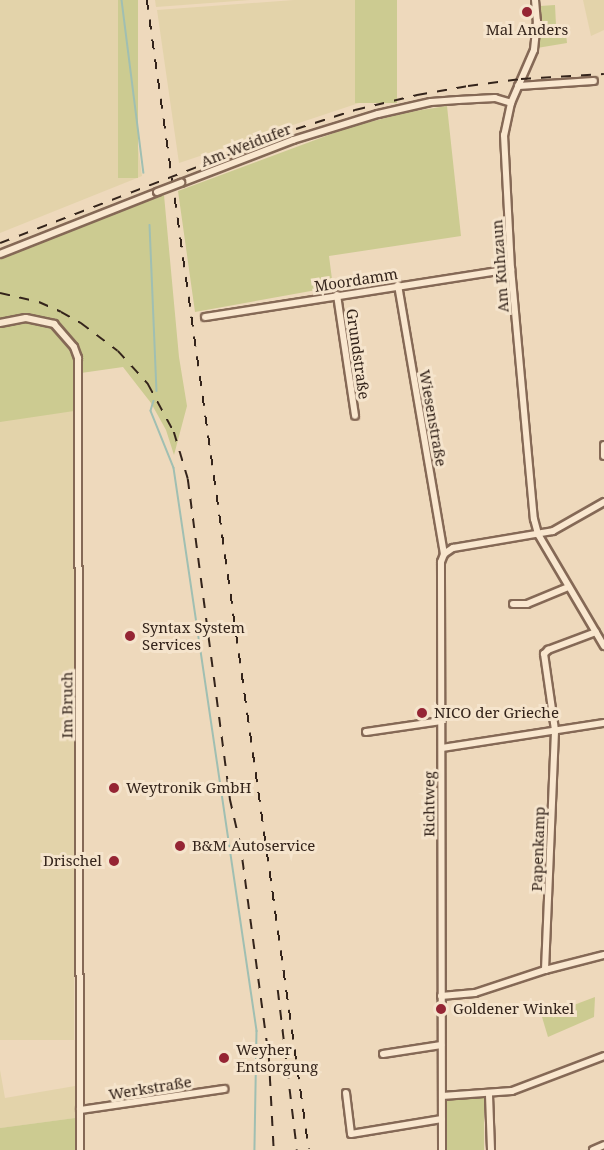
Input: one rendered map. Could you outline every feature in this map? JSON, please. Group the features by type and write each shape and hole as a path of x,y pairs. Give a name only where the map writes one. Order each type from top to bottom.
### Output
{"street":[{"name":"Am Kuhzaun","path":"535,0 537,21 534,50 511,103 504,135 511,269 534,519 538,534 604,646"},
{"path":"518,86 594,81"},
{"name":"Am Weidufer","path":"0,254 292,140 378,114 431,102 495,98 511,103"},
{"name":"Moordamm","path":"205,317 511,269"},
{"name":"Wiesenstraße","path":"398,285 444,554"},
{"name":"Grundstraße","path":"337,295 355,416"},
{"name":"Im Bruch","path":"0,323 26,318 54,324 74,347 78,358 80,1150"},
{"path":"604,445 604,456"},
{"path":"444,554 453,548 553,531 604,502"},
{"name":"Richtweg","path":"441,1150 441,562 444,554"},
{"path":"513,604 527,604 568,587"},
{"name":"Papenkamp","path":"545,969 555,729 544,654 548,650 596,632"},
{"path":"366,732 441,721"},
{"path":"442,748 604,723"},
{"path":"441,996 475,993 545,969 604,955"},
{"path":"383,1054 441,1045"},
{"path":"442,1096 489,1095 512,1091 604,1056"},
{"name":"Werkstraße","path":"80,1110 224,1089"},
{"path":"346,1093 351,1134 442,1119"},
{"path":"489,1095 490,1150"},
{"path":"593,1150 604,1144"}],"shaded area":[{"path":"0,0 118,0 142,176 0,233"},
{"path":"118,0 138,0 138,178 118,178"},
{"path":"155,0 250,0 156,7"},
{"path":"294,0 355,0 359,103 179,163 157,10"},
{"path":"355,0 397,0 397,103 355,103"},
{"path":"583,0 604,0 604,30 591,36"},
{"path":"555,5 556,25 565,25 567,43 537,48 540,6"},
{"path":"447,106 461,236 329,256 333,287 195,312 178,191 350,127 409,112"},
{"path":"164,195 179,357 187,406 174,455 166,430 151,403 123,367 74,374 74,411 0,422 0,250 112,204 117,213"},
{"path":"0,411 74,411 74,1040 0,1040"},
{"path":"595,997 594,1017 548,1037 542,1017"},
{"path":"0,1070 5,1098 75,1086 75,1118 0,1128"},
{"path":"445,1098 484,1098 484,1150 445,1150"},
{"path":"75,1118 76,1150 0,1150 0,1128"}],"waterway":[{"path":"122,0 144,173"},
{"path":"150,225 157,391"},
{"path":"154,401 151,411 174,468 257,1031 255,1150"}],"railway":[{"path":"147,0 309,1150"},
{"path":"0,243 296,129 355,110 468,86 521,79 604,74"},
{"path":"0,293 39,302 61,312 81,323 118,351 148,384 174,432 188,479 230,799 241,847"},
{"path":"240,840 269,1056 274,1150"},
{"path":"278,990 297,1150"}],"place":[{"name":"Mal Anders","path":"527,12"},
{"name":"Syntax System Services","path":"130,636"},
{"name":"NICO der Grieche","path":"422,713"},
{"name":"Weytronik GmbH","path":"114,788"},
{"name":"B&M Autoservice","path":"180,846"},
{"name":"Drischel","path":"114,861"},
{"name":"Goldener Winkel","path":"441,1009"},
{"name":"Weyher Entsorgung","path":"224,1058"}]}
